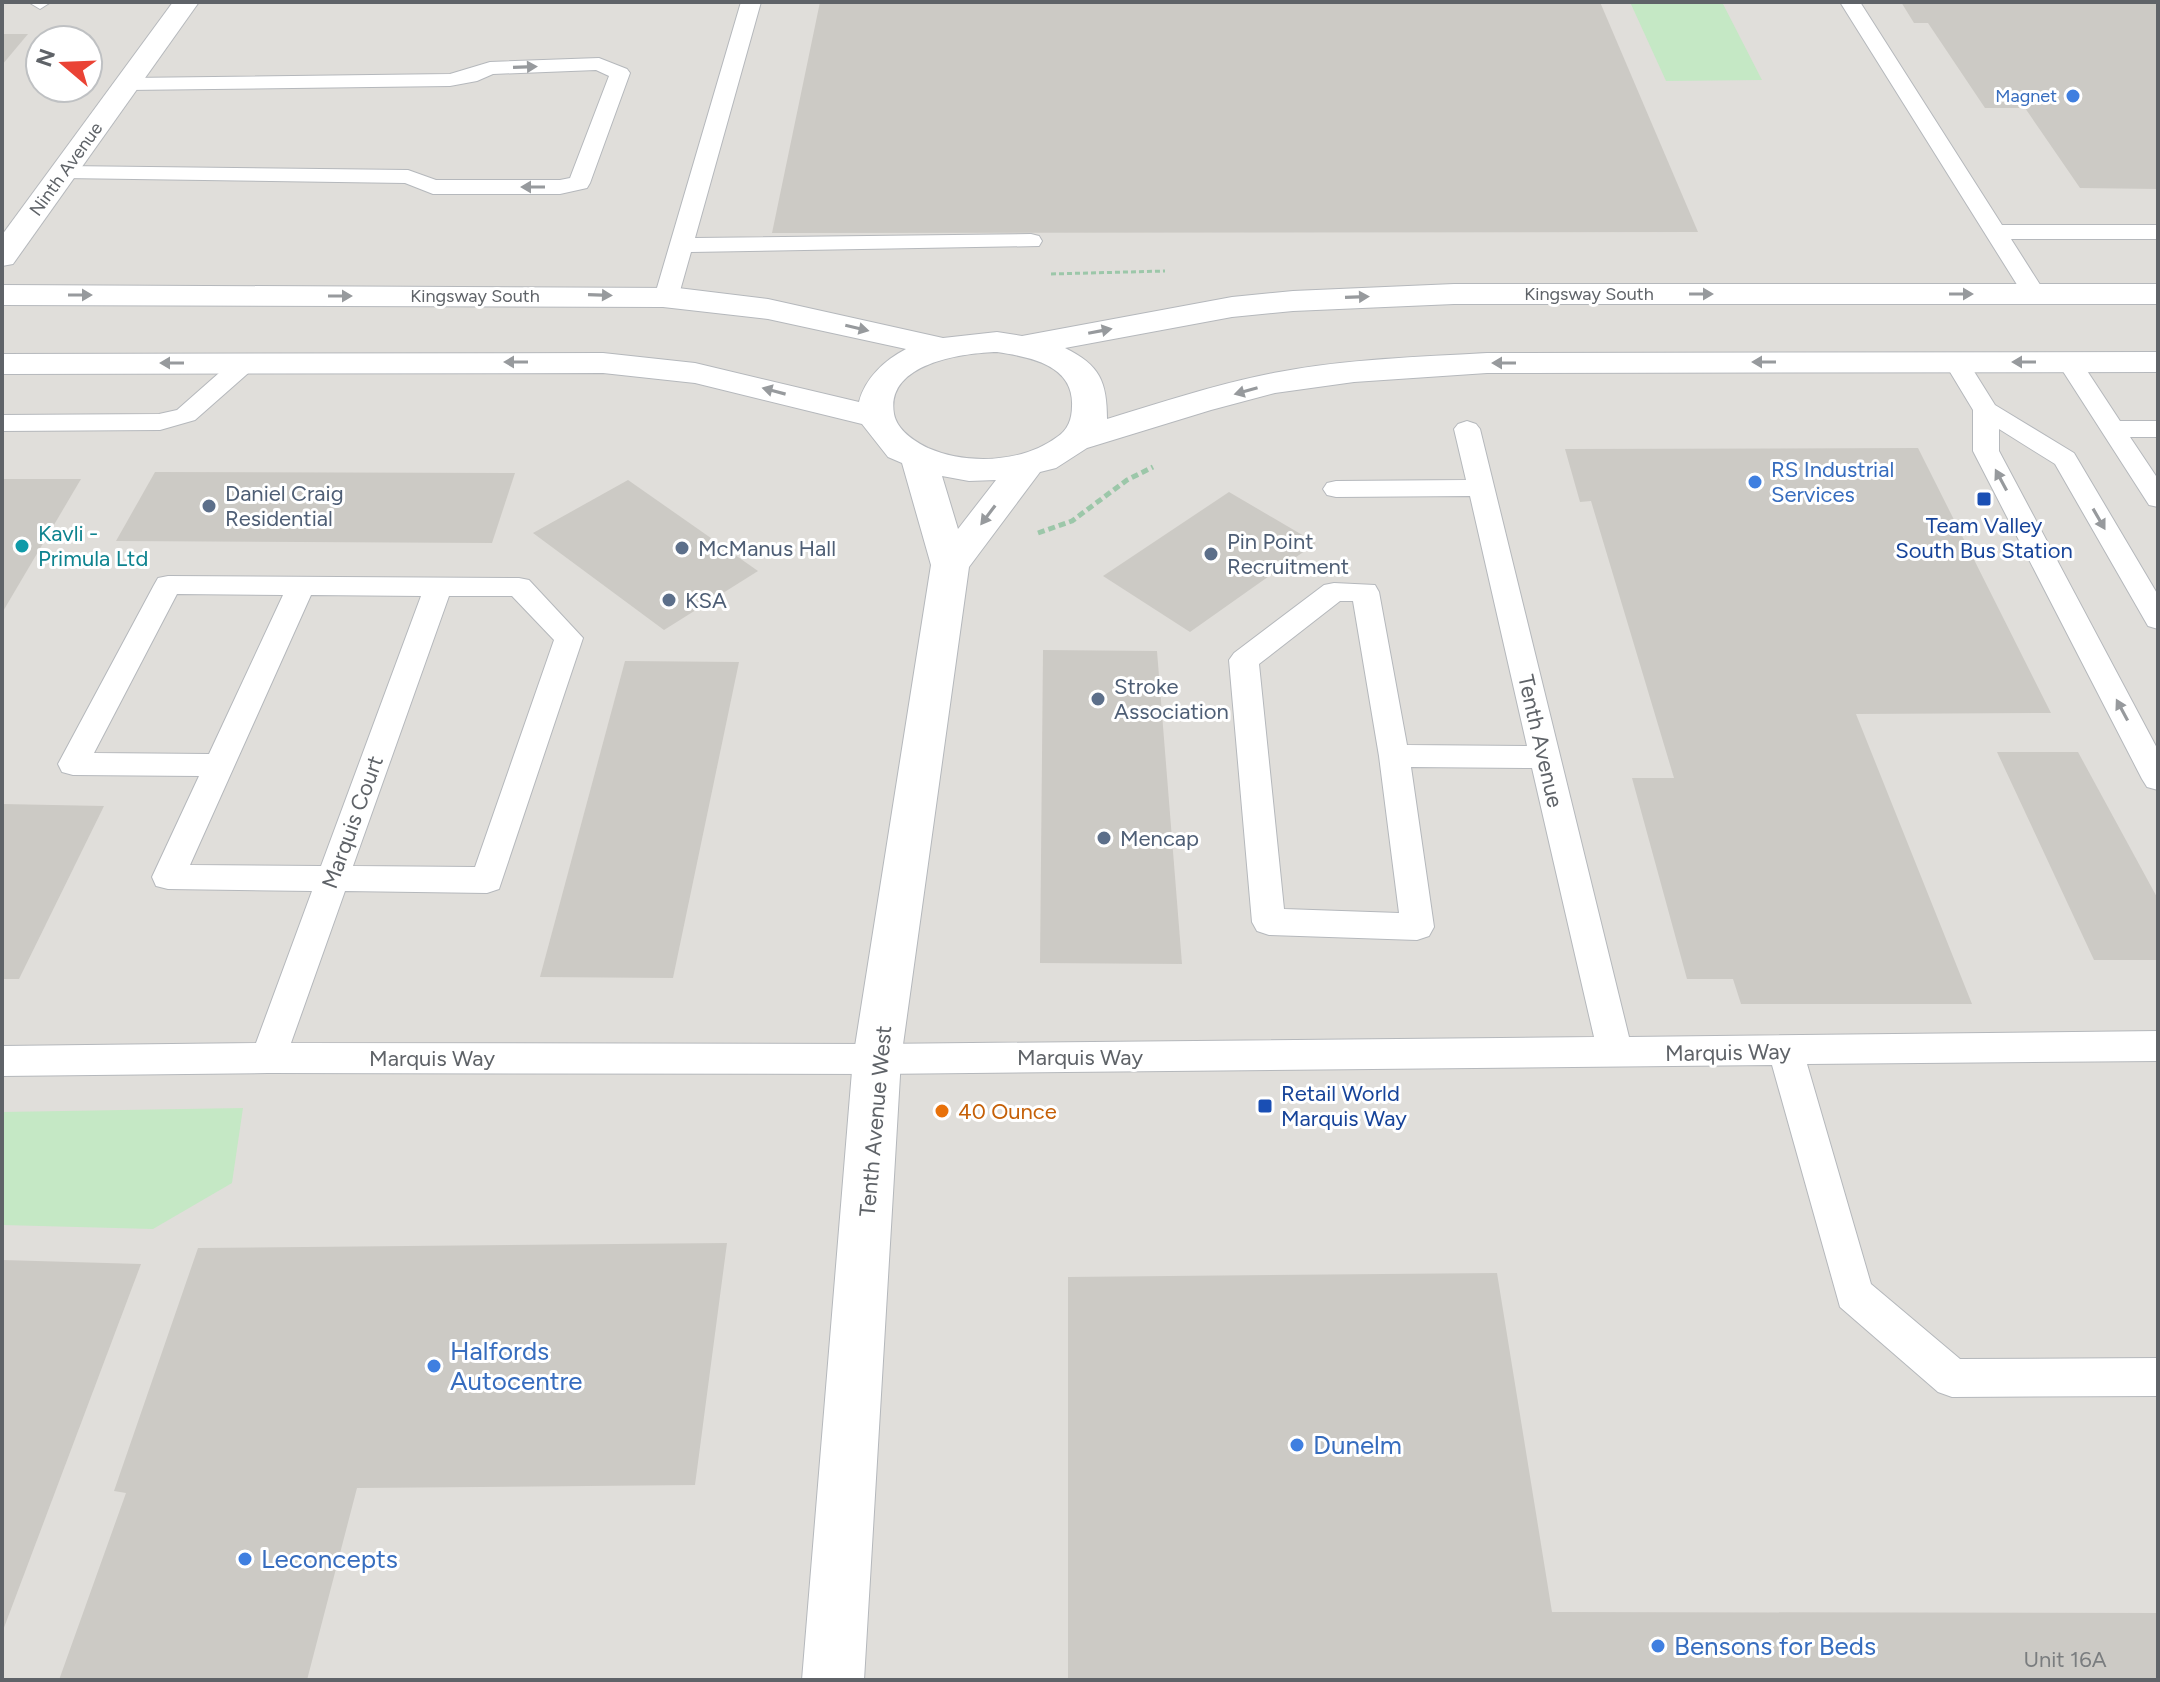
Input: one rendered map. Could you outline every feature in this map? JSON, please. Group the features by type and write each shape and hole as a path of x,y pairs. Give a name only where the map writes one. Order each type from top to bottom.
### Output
{"street":[{"name":"Ninth Avenue","path":"2,257 186,2"},
{"name":"Kingsway South","path":"1023,346 1232,307 1356,297 1454,294 2158,294"},
{"name":"Kingsway South","path":"2,295 586,295 666,298 779,311 943,348"},
{"name":"Kingsway South","path":"876,417 875,402 891,375 918,356 969,343 1023,346 1050,354 1082,376 1089,390 1091,407 1087,424 1075,440"},
{"path":"2,364 550,361 647,366 753,385 876,417 885,435 919,460 971,469 1002,470 1054,455 1075,440 1272,384 1400,367 1487,363 2158,362"},
{"name":"Tenth Avenue West","path":"833,1680 877,1059 950,565 919,460"},
{"name":"Tenth Avenue West","path":"950,565 1026,465"}],"lane":[{"path":"666,298 751,2"},
{"path":"1850,2 2034,294"},
{"path":"64,172 408,177 433,187 560,187 579,183 620,73 599,64 490,68 470,77 450,80 128,84"},
{"path":"1995,232 2158,232"},
{"path":"681,245 1031,241"},
{"path":"1956,362 1986,410 2065,459 2158,619"},
{"path":"2069,362 2158,499"},
{"path":"2,423 160,422 186,415 245,363"},
{"path":"1986,410 1986,451 2158,779"},
{"name":"Tenth Avenue","path":"1467,429 1615,1053"},
{"path":"2112,429 2158,429"},
{"path":"1336,489 1481,488"},
{"path":"219,765 73,764 168,585 519,587 569,638 487,880 168,877 301,586"},
{"name":"Marquis Court","path":"268,1058 438,587"},
{"path":"1334,592 1365,592 1394,756 1417,927 1269,922 1244,660 1334,592"},
{"path":"1394,756 1545,757"},
{"name":"Marquis Way","path":"2,1061 877,1059 2158,1046"},
{"path":"1786,1051 1854,1294 1952,1378 2158,1377"}],"path":[{"path":"1042,274 1165,271"},
{"path":"950,565 1072,521 1127,480 1164,462"}],"shaded area":[{"path":"2,2 2158,2 2158,1680 2,1680"}],"green space":[{"path":"1630,2 1722,2 1762,80 1666,81"},
{"path":"243,1108 232,1183 153,1229 2,1225 2,1112"}],"building":[{"path":"820,2 1600,2 1698,232 772,233"},
{"path":"1901,2 2158,2 2158,189 2080,188 2025,108 1985,108 1928,23 1914,23"},
{"path":"2,34 24,34 24,39 2,65"},
{"path":"1918,448 2051,713 1856,714 1972,1004 1741,1004 1733,979 1687,979 1632,778 1674,778 1591,501 1580,502 1565,449"},
{"path":"155,472 515,473 492,543 116,541"},
{"name":"Kavli - Primula Ltd","path":"2,479 81,479 2,613"},
{"path":"628,480 758,571 664,630 533,533"},
{"path":"1229,492 1316,543 1190,632 1103,576"},
{"path":"1043,650 1157,651 1182,964 1040,963"},
{"path":"625,661 739,662 673,978 540,977"},
{"path":"1997,752 2078,752 2158,899 2158,960 2094,960"},
{"path":"2,804 104,806 19,979 2,979"},
{"name":"Halfords Autocentre","path":"727,1243 695,1485 357,1488 307,1680 59,1680 126,1493 114,1491 198,1248"},
{"path":"2,1260 141,1264 2,1633"},
{"name":"Dunelm","path":"1497,1273 1552,1612 2158,1613 2158,1680 1068,1680 1068,1277"}],"place":[{"name":"Magnet","path":"2073,96"},
{"name":"RS Industrial Services","path":"1755,482"},
{"name":"Team Valley South Bus Station","path":"1984,499"},
{"name":"Daniel Craig Residential","path":"209,506"},
{"name":"Kavli - Primula Ltd","path":"22,546"},
{"name":"McManus Hall","path":"682,548"},
{"name":"Pin Point Recruitment","path":"1211,554"},
{"name":"KSA","path":"669,600"},
{"name":"Stroke Association","path":"1098,699"},
{"name":"Mencap","path":"1104,838"},
{"name":"Retail World Marquis Way","path":"1265,1106"},
{"name":"40 Ounce","path":"942,1111"},
{"name":"Halfords Autocentre","path":"434,1366"},
{"name":"Dunelm","path":"1297,1445"},
{"name":"Leconcepts","path":"245,1559"},
{"name":"Bensons for Beds","path":"1658,1646"}]}
